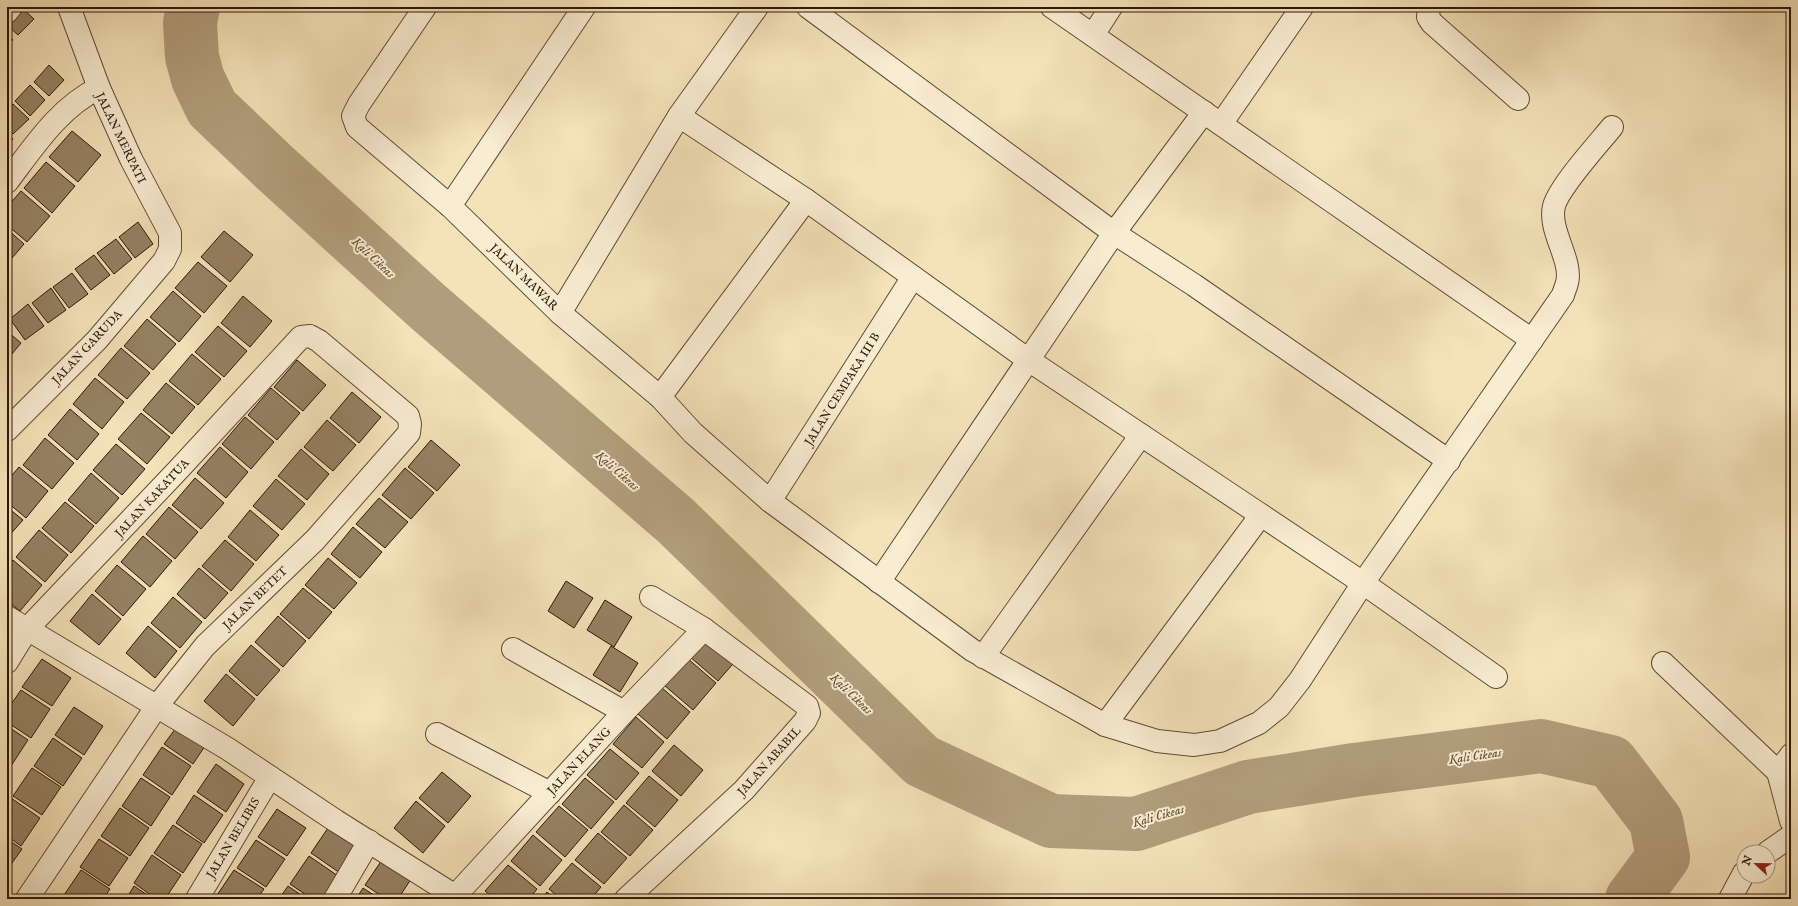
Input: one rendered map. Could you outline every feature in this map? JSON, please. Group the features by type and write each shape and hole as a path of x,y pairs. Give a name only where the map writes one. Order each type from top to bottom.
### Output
{"street":[{"path":"7,12 11,7"},
{"path":"69,7 99,88"},
{"name":"JALAN MAWAR","path":"425,7 353,116 357,127 450,206 560,313 679,116 757,7"},
{"path":"450,206 584,7"},
{"path":"808,7 1114,233 1194,285 1449,461"},
{"path":"1052,7 1532,340"},
{"path":"1093,35 1111,7"},
{"path":"879,582 1030,361 1114,233 1212,118 1302,7"},
{"path":"1429,7 1428,17 1432,23 1518,99"},
{"name":"JALAN MERPATI","path":"7,182 52,124 81,98 99,88 131,159 170,233 170,249 164,261"},
{"path":"679,116 806,200 1030,361 1363,583 1496,677"},
{"path":"560,313 660,397 693,433 770,501 982,657 1105,725 1157,741 1194,745 1220,741 1259,723 1279,707 1300,680 1363,583 1563,295 1568,282 1567,270 1553,219 1554,205 1560,192 1612,127"},
{"path":"660,397 806,200"},
{"name":"JALAN GARUDA","path":"7,430 97,340 164,261"},
{"name":"JALAN CEMPAKA III B","path":"770,501 913,277"},
{"name":"JALAN BETET","path":"27,899 157,706 206,646 315,540 409,432 410,424 408,416 319,341 310,336 301,337"},
{"name":"JALAN KAKATUA","path":"7,662 28,628 301,337"},
{"path":"982,657 1141,435"},
{"path":"1105,725 1260,515"},
{"path":"651,597 704,629"},
{"path":"7,617 28,628 228,749 458,898"},
{"name":"JALAN ELANG","path":"458,898 550,793 624,712 704,629"},
{"name":"JALAN ABABIL","path":"626,899 744,790 805,721 809,713 807,706 704,629"},
{"path":"512,649 624,712"},
{"path":"1663,663 1778,772 1791,821"},
{"path":"437,734 550,793"},
{"path":"1778,772 1791,755"},
{"name":"JALAN BELIBIS","path":"197,899 270,777"},
{"path":"1776,846 1791,836"},
{"path":"335,899 369,841"},
{"path":"1730,899 1738,884"}],"building":[{"path":"21,7 34,19 18,35 7,25 7,17"},
{"path":"7,34 13,40 7,45"},
{"path":"49,65 64,80 49,96 34,82"},
{"path":"30,85 45,100 30,116 15,101"},
{"path":"13,104 29,119 13,134 7,128 7,111"},
{"path":"72,131 101,155 78,182 49,157"},
{"path":"7,134 13,139 7,145"},
{"path":"46,162 75,186 52,213 24,188"},
{"path":"21,191 50,216 27,242 7,225 7,207"},
{"path":"138,222 153,244 135,258 119,237"},
{"path":"7,229 24,244 7,264"},
{"path":"224,231 253,255 230,282 201,257"},
{"path":"116,239 132,259 114,274 97,253"},
{"path":"94,255 110,275 91,290 75,269"},
{"path":"198,262 227,286 204,313 175,288"},
{"path":"72,273 88,294 69,308 53,287"},
{"path":"51,288 66,310 48,323 32,303"},
{"path":"173,291 201,316 179,342 150,317"},
{"path":"243,296 272,321 250,347 221,323"},
{"path":"28,304 44,326 25,340 10,319"},
{"path":"147,319 176,344 153,370 124,346"},
{"path":"218,326 247,351 224,377 195,352"},
{"path":"7,331 21,343 7,360"},
{"path":"121,348 150,373 127,399 98,375"},
{"path":"192,354 221,379 198,405 169,381"},
{"path":"297,360 326,385 303,411 274,387"},
{"path":"95,378 124,402 102,429 73,404"},
{"path":"166,383 195,407 172,434 143,410"},
{"path":"271,388 300,413 277,440 248,415"},
{"path":"352,392 381,417 359,443 330,418"},
{"path":"70,409 99,434 77,460 48,435"},
{"path":"141,413 170,437 147,464 118,439"},
{"path":"245,417 274,442 251,469 222,444"},
{"path":"327,420 356,445 333,471 304,447"},
{"path":"45,438 74,463 52,489 23,465"},
{"path":"431,440 460,465 437,491 408,467"},
{"path":"116,444 145,469 122,495 93,470"},
{"path":"220,447 248,472 226,498 197,473"},
{"path":"301,449 329,474 307,500 278,476"},
{"path":"19,467 48,491 26,518 7,502 7,481"},
{"path":"405,468 434,493 411,519 382,495"},
{"path":"91,473 119,498 96,524 68,500"},
{"path":"195,478 224,503 201,529 172,505"},
{"path":"276,479 305,504 282,530 253,506"},
{"path":"379,498 408,522 385,548 356,524"},
{"path":"65,502 94,526 71,553 42,528"},
{"path":"7,507 23,520 7,538"},
{"path":"169,507 198,532 175,559 146,534"},
{"path":"250,510 279,535 256,561 228,537"},
{"path":"353,527 382,552 360,578 331,554"},
{"path":"39,530 68,555 45,582 16,557"},
{"path":"143,536 172,561 150,587 121,562"},
{"path":"225,540 254,564 231,591 202,566"},
{"path":"328,558 357,583 334,609 305,585"},
{"path":"13,560 42,585 20,611 7,601 7,568"},
{"path":"117,565 146,589 123,616 95,591"},
{"path":"199,568 228,593 205,619 177,594"},
{"path":"566,581 593,598 574,628 548,611"},
{"path":"303,588 332,612 309,639 280,614"},
{"path":"92,594 121,619 99,645 70,621"},
{"path":"173,597 202,622 180,648 151,623"},
{"path":"605,600 632,617 614,647 587,630"},
{"path":"278,616 306,641 283,667 255,642"},
{"path":"148,626 177,651 155,678 126,653"},
{"path":"709,636 739,657 718,681 690,657"},
{"path":"251,645 280,670 257,696 229,671"},
{"path":"611,646 638,663 620,692 593,675"},
{"path":"687,658 716,683 693,710 664,685"},
{"path":"42,659 71,678 52,706 22,687"},
{"path":"226,674 255,699 233,726 204,701"},
{"path":"661,687 690,712 667,739 638,714"},
{"path":"21,690 50,709 31,738 7,722 7,710"},
{"path":"74,707 103,726 84,755 55,735"},
{"path":"636,717 664,742 642,768 613,744"},
{"path":"179,724 209,740 193,764 164,744"},
{"path":"7,726 28,740 9,769 7,767"},
{"path":"53,738 82,758 63,786 34,766"},
{"path":"674,745 703,770 681,796 652,771"},
{"path":"162,747 191,766 172,795 143,775"},
{"path":"610,749 639,773 616,800 587,775"},
{"path":"216,764 244,784 226,812 197,792"},
{"path":"32,768 61,787 42,815 13,796"},
{"path":"442,772 471,796 448,823 419,798"},
{"path":"649,776 678,800 655,827 626,803"},
{"path":"141,778 170,797 151,826 122,806"},
{"path":"585,778 614,802 591,829 562,804"},
{"path":"194,795 223,815 204,843 176,823"},
{"path":"11,798 40,818 21,846 7,836 7,804"},
{"path":"416,801 445,826 423,853 394,828"},
{"path":"624,805 653,830 630,856 601,832"},
{"path":"559,806 588,830 565,857 536,832"},
{"path":"120,808 149,828 130,856 101,836"},
{"path":"277,809 306,828 287,856 258,837"},
{"path":"173,825 202,844 183,873 154,853"},
{"path":"330,825 359,845 340,873 311,853"},
{"path":"598,833 627,858 604,884 575,860"},
{"path":"533,835 562,860 540,886 511,861"},
{"path":"7,839 22,849 7,870"},
{"path":"99,839 128,858 109,886 80,867"},
{"path":"256,840 285,859 266,887 237,868"},
{"path":"152,855 181,875 165,899 156,899 134,883"},
{"path":"309,856 338,876 323,899 312,899 290,884"},
{"path":"384,857 413,876 398,899 386,899 365,885"},
{"path":"572,863 601,887 591,899 561,899 549,889"},
{"path":"508,865 537,889 529,899 495,899 485,891"},
{"path":"81,870 110,889 103,899 62,898"},
{"path":"234,870 264,889 257,899 215,898"},
{"path":"134,886 153,899 126,899"},
{"path":"288,886 307,899 279,899"},
{"path":"363,888 380,899 356,899"},
{"path":"547,892 555,899 541,899"},
{"path":"422,895 428,899 419,899"}],"waterway":[{"name":"Kali Cikeas","path":"193,7 190,23 192,57 198,79 212,108 274,167 427,306 676,521 922,761 1051,821 1136,824 1248,787 1354,770 1541,746 1611,762 1656,821 1663,857 1632,899"}]}
